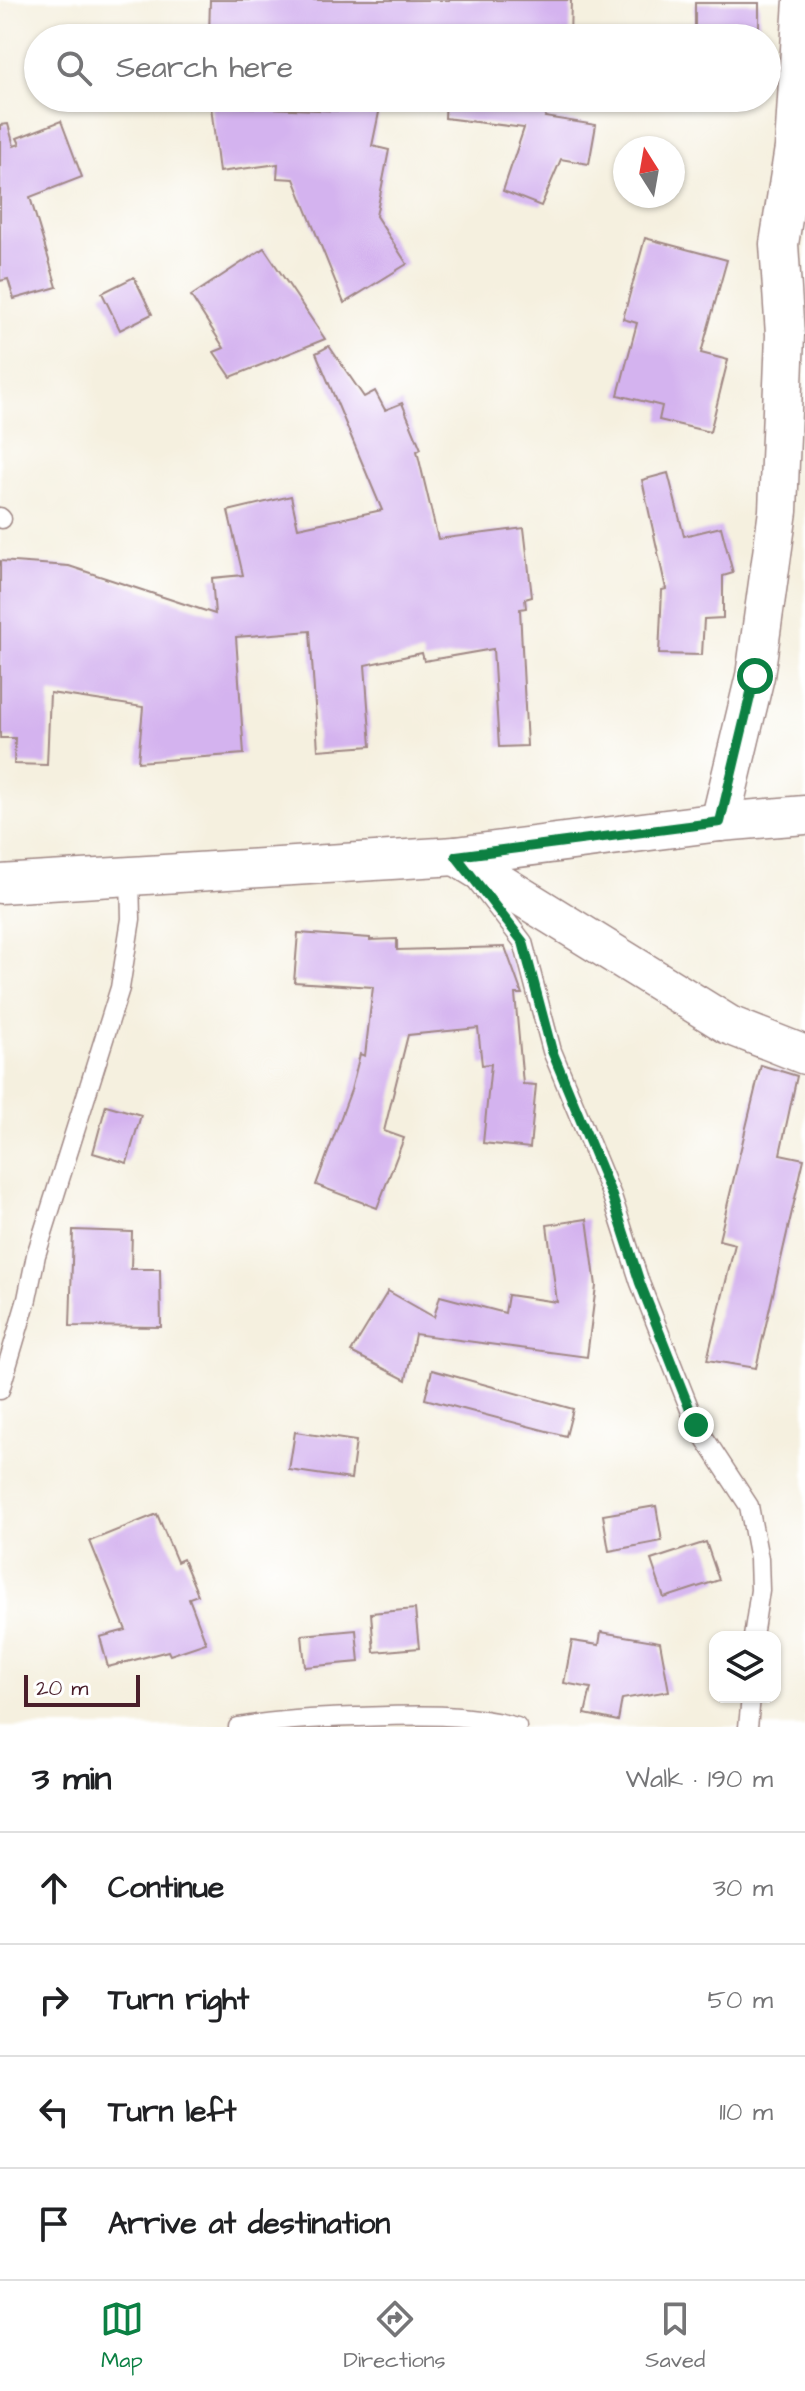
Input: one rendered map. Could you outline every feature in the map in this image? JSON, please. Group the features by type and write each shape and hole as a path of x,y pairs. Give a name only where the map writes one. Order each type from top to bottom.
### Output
{"street":[{"path":"720,822 755,676 778,511 785,335 779,244 794,148 803,0"},
{"path":"0,884 456,856 720,822 805,815"},
{"path":"456,856 729,1025 805,1055"}],"lane":[{"path":"456,856 523,942 552,1051 612,1196 640,1283 696,1425 749,1506 759,1559 760,1590 754,1631"},
{"path":"0,1390 27,1299 36,1255 120,988 131,919 130,874"},
{"path":"748,1727 750,1703"},
{"path":"238,1727 273,1721 427,1715 474,1717 517,1727"}],"building":[{"path":"210,0 571,0 570,24 209,24"},
{"path":"695,3 759,3 759,24 695,24"},
{"path":"212,112 379,112 372,146 389,150 376,216 407,264 344,303 294,179 277,178 278,164 219,172"},
{"path":"445,112 546,112 545,117 596,125 589,164 561,159 541,206 503,191 524,128 445,118"},
{"path":"61,121 82,177 30,197 57,287 14,299 8,279 0,281 0,125 8,124 14,146 20,144 17,138"},
{"path":"645,238 727,260 701,353 728,360 710,432 659,420 662,406 618,395 637,323 623,319"},
{"path":"264,248 325,339 231,377 214,352 224,348 191,296"},
{"path":"134,277 152,314 120,330 102,293"},
{"path":"329,346 364,397 375,391 385,410 402,403 421,449 417,451 438,539 524,528 532,597 525,599 526,608 520,609 527,746 499,747 493,649 424,661 422,653 365,665 371,746 318,750 310,631 236,637 244,754 138,762 143,707 50,693 47,765 14,764 15,738 0,738 0,561 69,566 215,614 212,578 243,575 228,511 291,496 298,528 382,510 316,353"},
{"path":"668,473 684,536 721,527 733,573 723,576 723,618 704,619 702,655 659,654 662,590 666,589 642,480"},
{"path":"298,933 370,940 397,939 397,950 505,947 522,994 515,994 523,1084 536,1085 530,1148 483,1143 491,1064 482,1065 478,1028 408,1035 384,1131 404,1138 377,1208 316,1185 351,1090 360,1054 365,1056 373,987 294,982"},
{"path":"761,1065 797,1076 780,1154 804,1159 756,1368 707,1360 735,1244 719,1240"},
{"path":"106,1105 141,1115 127,1163 93,1153"},
{"path":"587,1219 596,1286 587,1357 415,1334 406,1380 351,1352 388,1291 434,1317 440,1296 505,1313 508,1295 557,1302 547,1225"},
{"path":"73,1230 132,1232 131,1269 160,1269 161,1327 70,1326"},
{"path":"432,1370 573,1409 566,1436 425,1399"},
{"path":"295,1432 356,1441 351,1479 289,1470"},
{"path":"656,1506 662,1541 609,1551 603,1515"},
{"path":"157,1514 177,1562 183,1559 198,1595 189,1598 206,1643 170,1655 168,1651 108,1667 100,1637 126,1630 90,1541"},
{"path":"706,1542 719,1580 664,1598 651,1560"},
{"path":"415,1609 419,1648 374,1652 371,1613"},
{"path":"356,1630 359,1662 305,1667 302,1635"},
{"path":"601,1632 660,1642 669,1691 622,1699 618,1721 585,1714 591,1688 564,1683 572,1641 599,1645"}],"route":[{"path":"696,1425 640,1283 612,1196 552,1051 523,942 456,856 720,822 755,676"}]}
